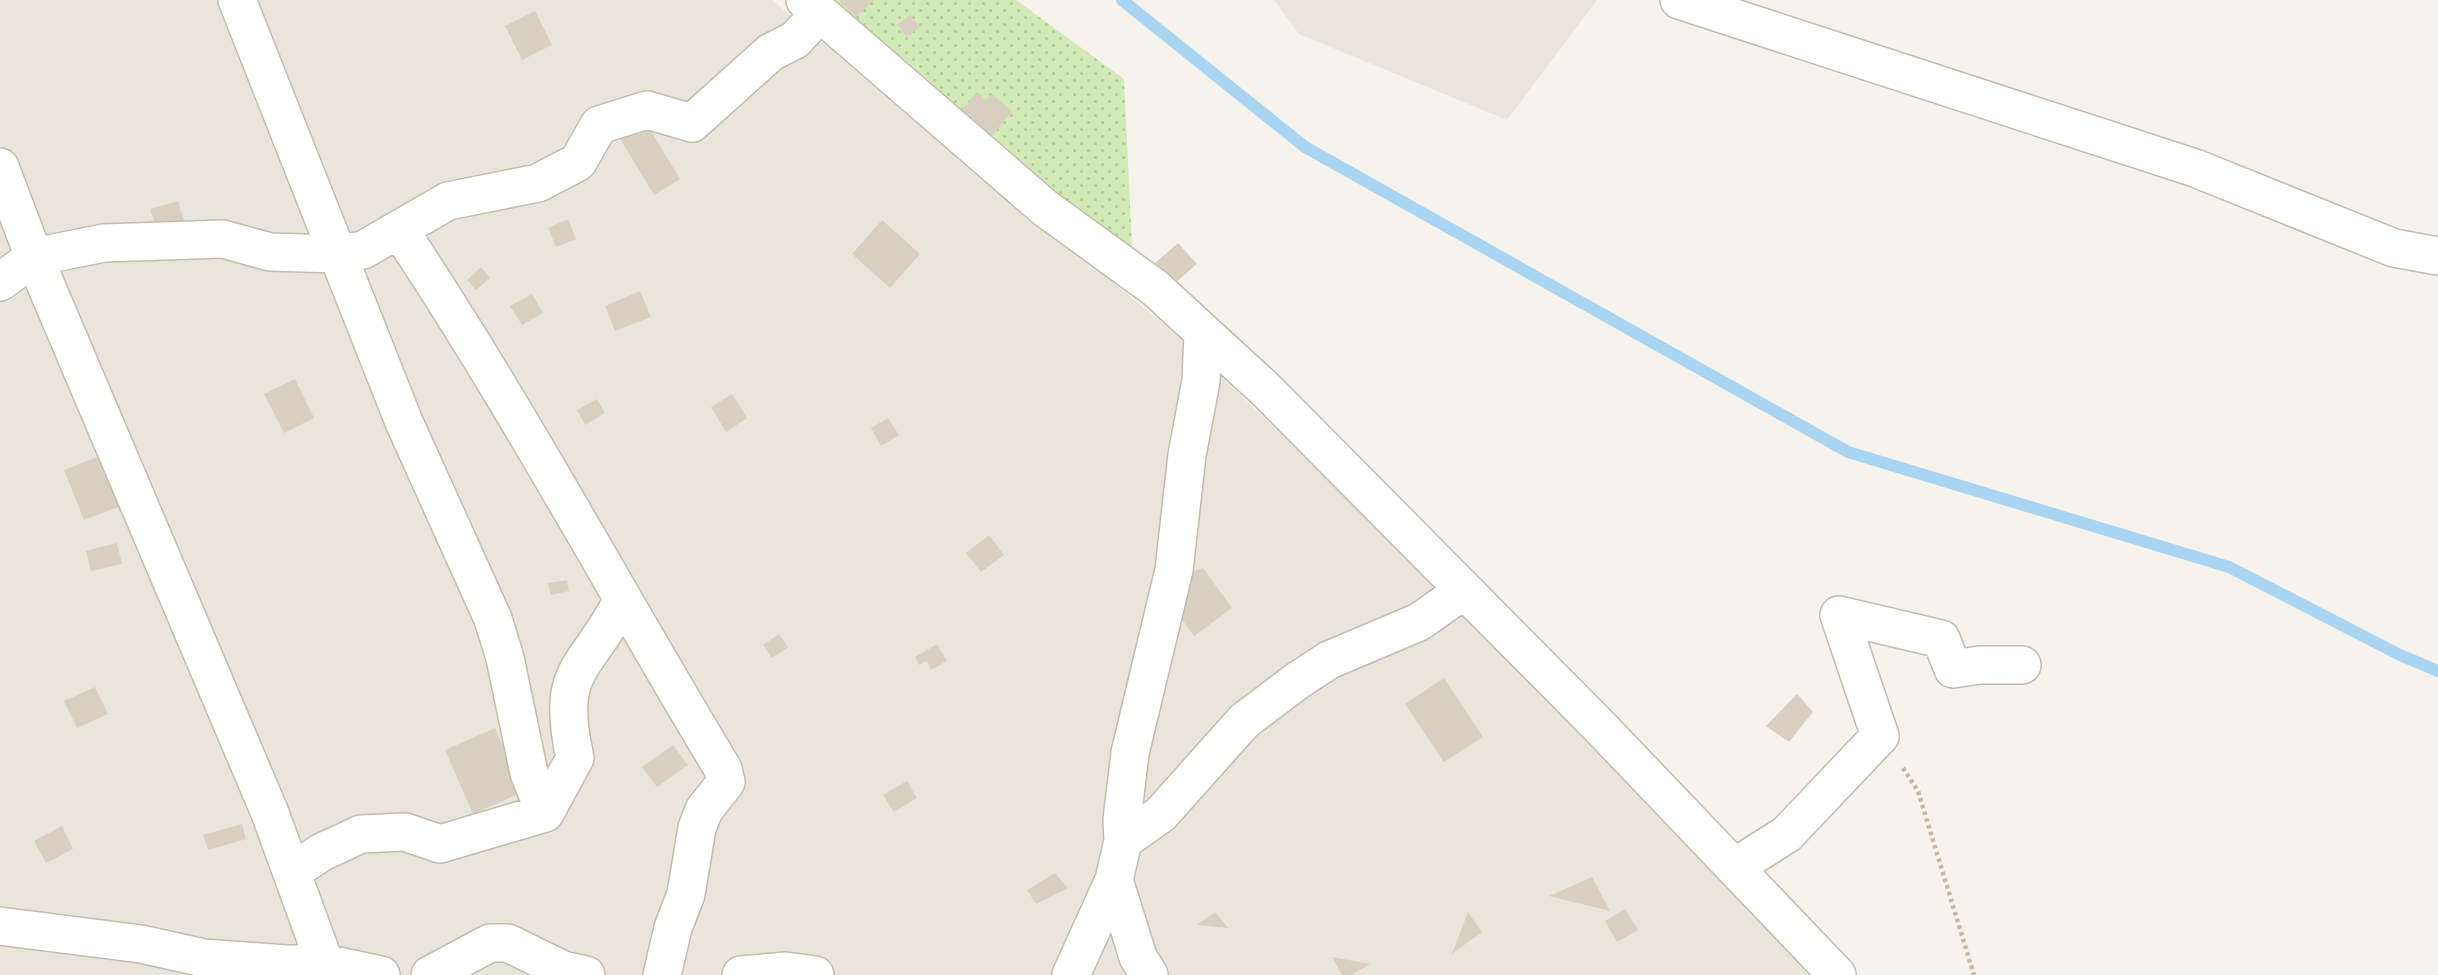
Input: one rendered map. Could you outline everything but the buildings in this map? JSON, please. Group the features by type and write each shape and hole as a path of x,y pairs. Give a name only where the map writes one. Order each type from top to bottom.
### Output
{"street":[{"path":"237,0 404,422 493,619 505,658 529,773 545,813"},
{"path":"1679,0 2195,168 2395,248 2438,256"},
{"path":"0,282 34,257 104,243 138,240 223,239 270,251 337,254 363,250 448,201 538,183 578,162 599,125 647,110 692,123 771,52 795,40 813,7 1045,208 1155,288 1266,390 1601,728 1837,975"},
{"path":"0,167 34,257 293,871 327,969"},
{"path":"400,230 489,366 622,601 723,769 726,782 704,810 697,828 686,894 673,928 662,975"},
{"path":"1071,975 1114,880 1123,841 1122,820 1130,753 1174,570 1187,455 1201,381 1203,334"},
{"path":"1123,841 1161,814 1244,721 1297,681 1329,660 1419,622 1463,591"},
{"path":"293,871 322,852 361,834 405,832 440,844 545,813 575,758 566,719 570,683 578,665 607,629 622,601"},
{"path":"1735,867 1787,834 1880,736 1839,615 1941,639 1953,669 1980,665 2022,665"},
{"path":"1114,880 1138,957 1149,975"},
{"path":"0,926 141,944 239,962 381,975"},
{"path":"430,975 491,943 508,943 563,970 586,975"},
{"path":"741,975 786,971 815,975"}],"path":[{"path":"1880,736 1918,791 1974,975"}],"shaded area":[{"path":"0,0 772,0 1178,336 1313,464 1817,975 0,975"},
{"path":"1274,0 1597,0 1507,120 1299,34"}],"green space":[{"path":"790,0 1016,0 1124,79 1132,246 1040,214"}],"waterway":[{"path":"1122,0 1305,147 1848,452 2229,567 2400,655 2438,671"}]}
